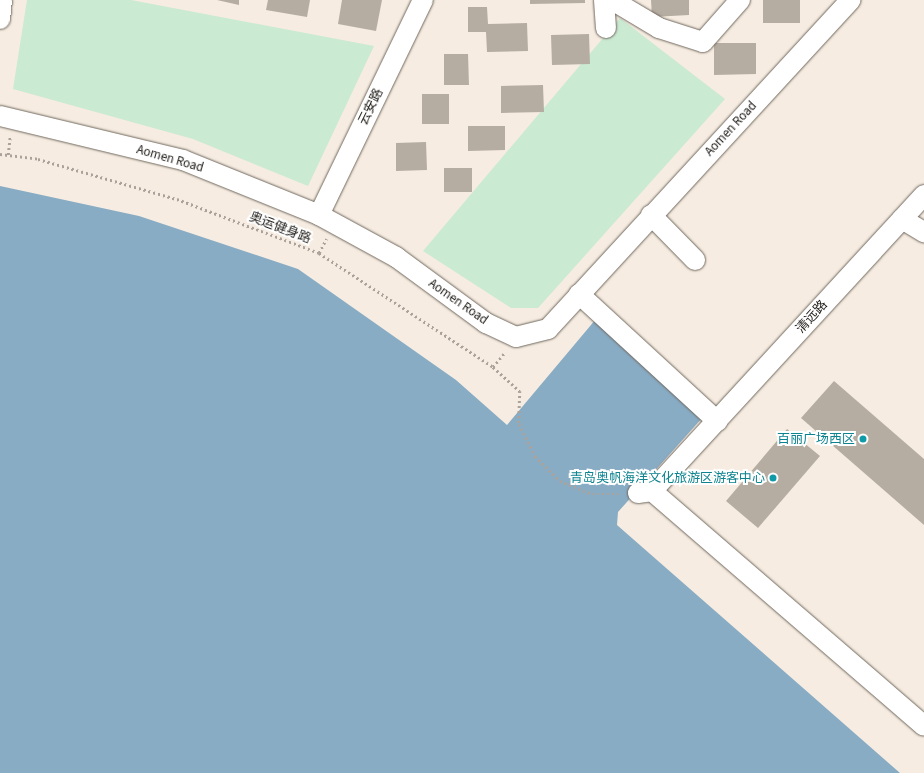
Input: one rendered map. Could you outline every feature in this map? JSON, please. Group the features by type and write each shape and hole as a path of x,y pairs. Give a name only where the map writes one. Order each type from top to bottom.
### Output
{"street":[{"path":"0,19 2,0"},
{"name":"云安路","path":"319,215 423,0"},
{"path":"604,0 606,28"},
{"path":"612,0 659,28 703,42 740,0"},
{"name":"Aomen Road","path":"0,116 183,160 319,215 396,257 486,323 516,337 548,329 651,215 851,0"},
{"name":"清远路","path":"645,492 702,440 717,421 924,195"},
{"path":"651,215 695,260"},
{"path":"902,219 924,232"},
{"path":"579,294 717,421"},
{"path":"645,492 924,726"}],"path":[{"name":"奥运健身路","path":"0,154 38,159 177,199 319,253 494,368 520,391 519,424 545,468 575,490 608,496 645,492"}],"green space":[{"path":"27,0 131,0 374,46 308,186 193,139 13,89"},
{"path":"620,18 725,99 538,308 511,308 423,251"}],"water":[{"path":"0,186 139,216 298,269 456,380 507,425 596,319 703,417 618,512 617,525 900,773 0,773"}],"building":[{"path":"217,0 239,0 239,5"},
{"path":"268,0 310,0 307,17 266,10"},
{"path":"342,0 382,0 376,31 338,24"},
{"path":"530,0 585,0 585,3 530,4"},
{"path":"651,0 689,0 689,15 652,17"},
{"path":"763,0 800,0 800,23 763,23"},
{"path":"468,7 487,7 488,24 527,23 528,51 487,52 486,32 468,32"},
{"path":"589,34 590,64 552,65 551,35"},
{"path":"714,43 756,43 756,74 714,75"},
{"path":"444,54 468,54 469,85 444,85"},
{"path":"543,85 544,112 501,113 501,86"},
{"path":"422,94 449,94 449,124 422,124"},
{"path":"468,126 505,126 505,150 468,151"},
{"path":"426,142 427,170 396,171 396,143"},
{"path":"444,168 472,168 472,192 444,192"},
{"name":"百丽广场西区","path":"834,381 924,459 924,525 801,418"},
{"name":"青岛奥帆海洋文化旅游区游客中心","path":"787,429 820,456 758,528 726,501"}],"place":[{"name":"百丽广场西区","path":"863,439"},
{"name":"青岛奥帆海洋文化旅游区游客中心","path":"773,478"}]}
